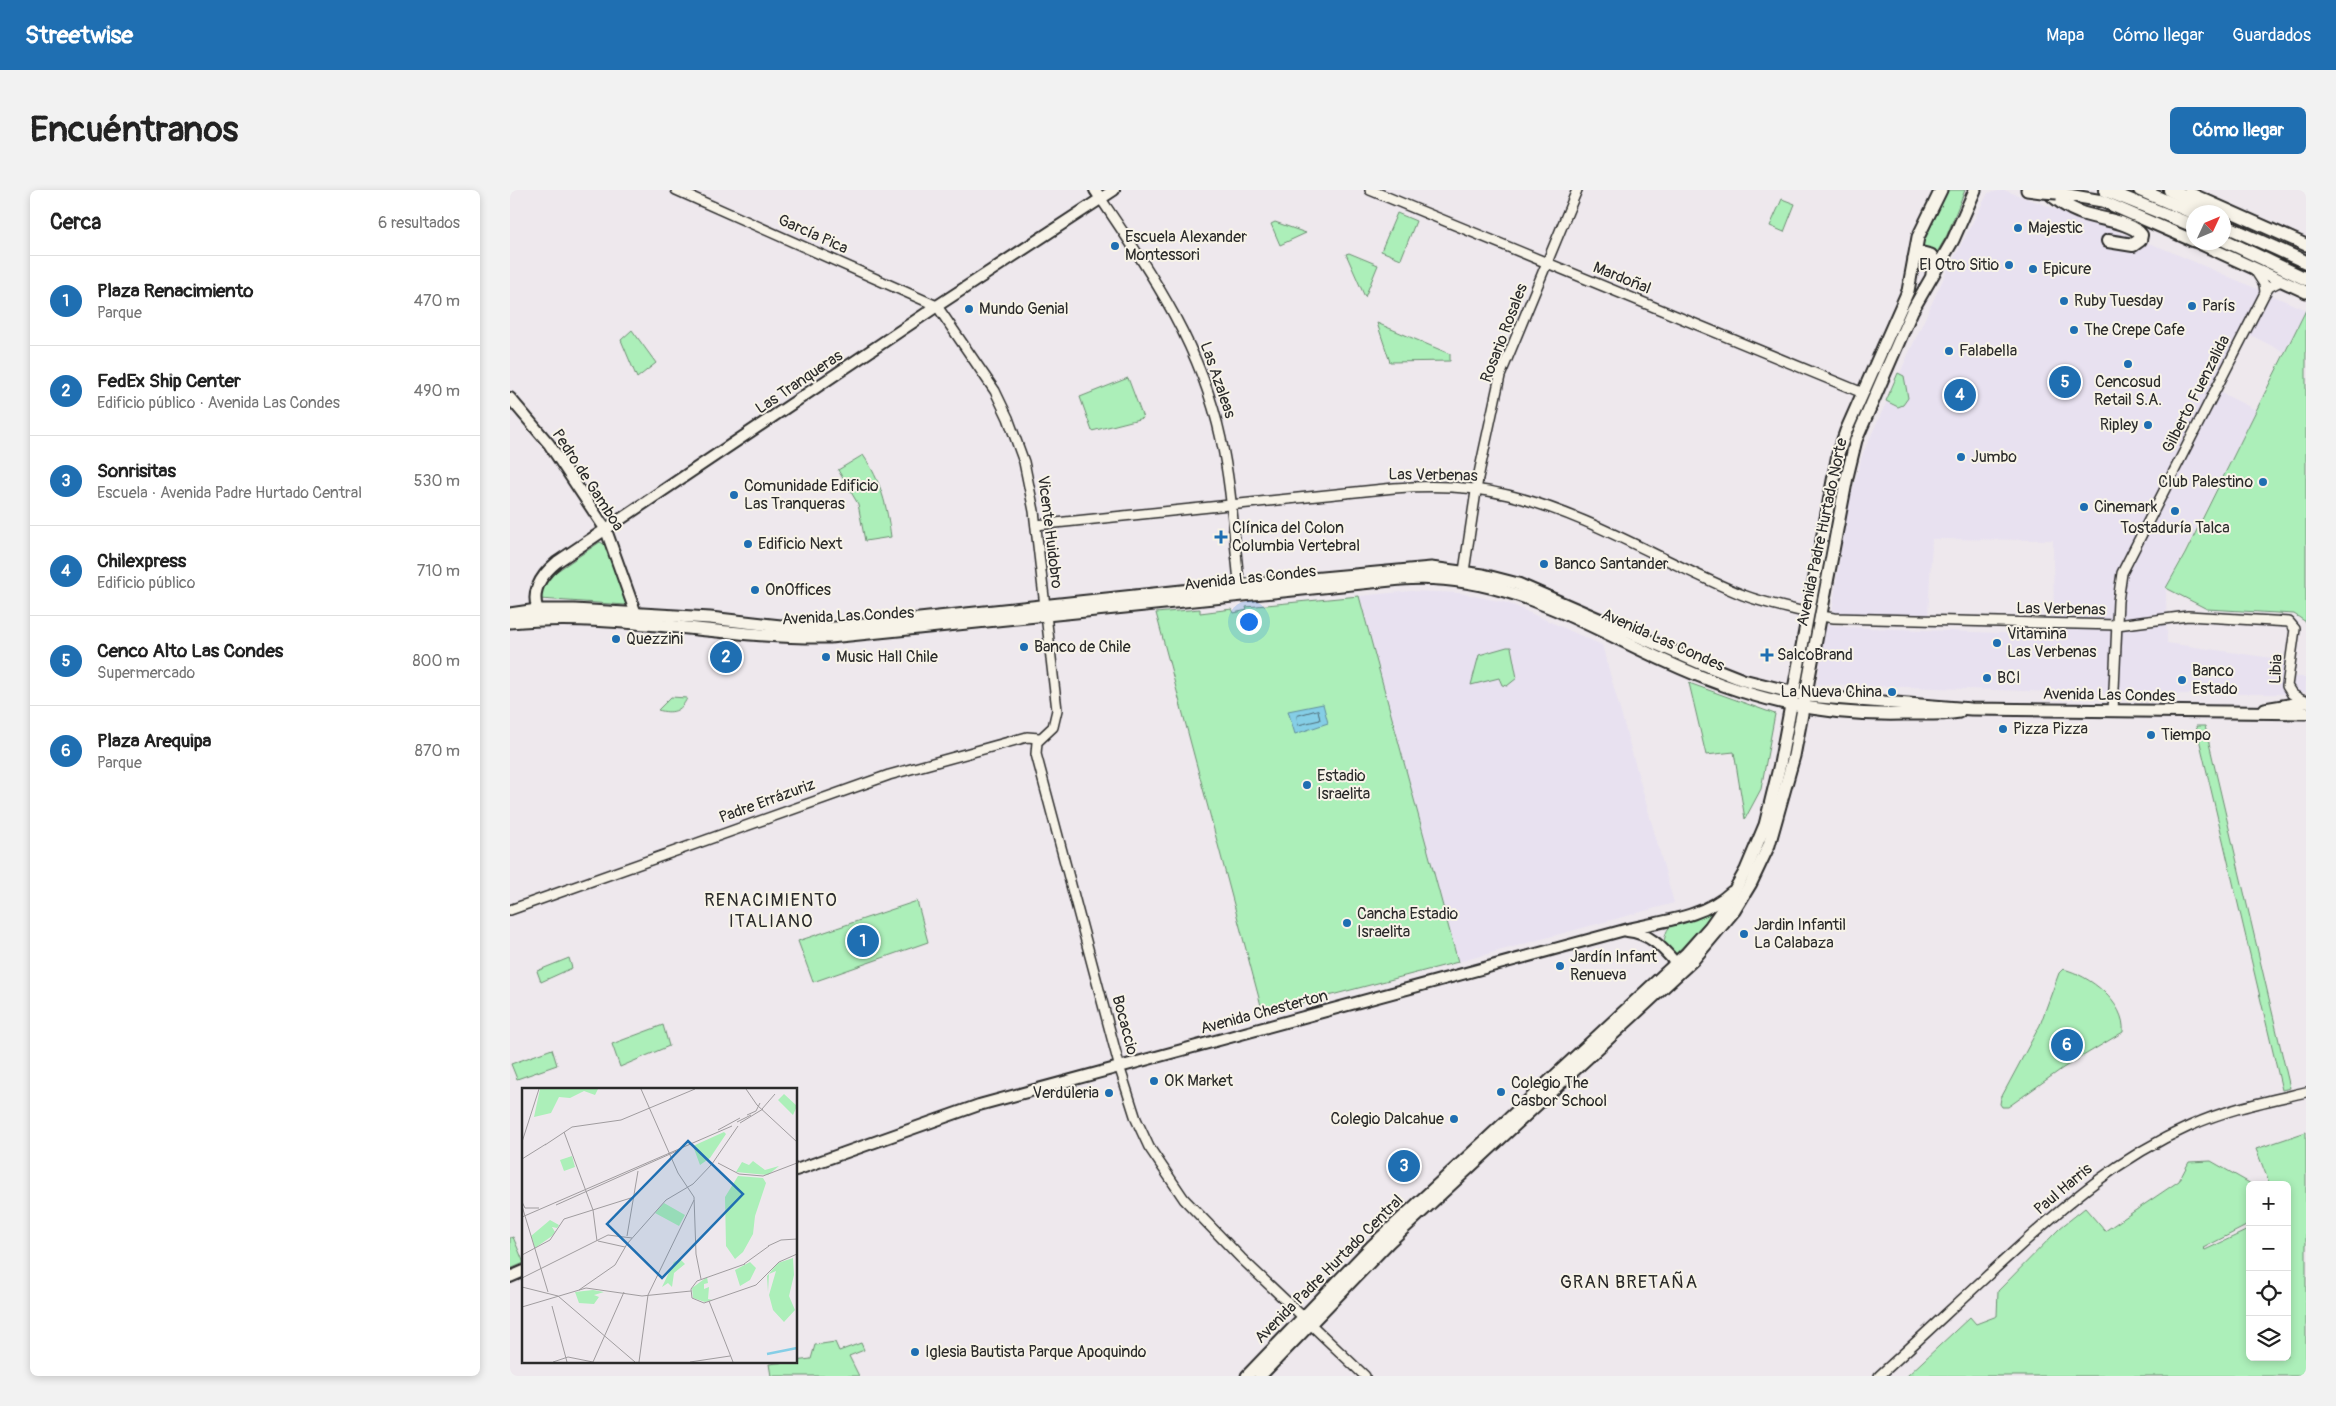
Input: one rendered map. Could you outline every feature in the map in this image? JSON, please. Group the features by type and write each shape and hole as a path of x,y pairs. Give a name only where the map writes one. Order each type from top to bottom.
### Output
{"highway":[{"path":"2105,190 2186,223"},
{"path":"2140,190 2186,210"},
{"path":"2170,190 2201,205"},
{"path":"2048,192 2076,212 2129,226 2136,229 2141,235 2140,240 2133,245 2108,241"},
{"path":"2231,220 2281,250"},
{"path":"2231,229 2306,262"},
{"path":"2231,243 2306,279"}],"main road":[{"name":"Avenida Padre Hurtado Norte","path":"1794,693 1826,512 1842,443 1908,291 1920,232 1941,190"},
{"name":"Avenida Padre Hurtado Norte","path":"1807,696 1848,471 1859,433 1912,311 1953,240 1975,190"},
{"path":"2027,190 2102,201 2186,238"},
{"path":"2182,190 2306,245"},
{"name":"Las Tranqueras","path":"540,615 534,600 541,578 558,562 1104,193"},
{"path":"2212,250 2306,292"},
{"path":"1914,258 1923,253 1932,256 1933,263 1930,278"},
{"name":"Pedro de Gamboa","path":"510,398 549,444 606,530 636,614"},
{"path":"1826,512 1831,522 1837,528"},
{"name":"Avenida Las Condes","path":"510,622 574,610 710,618 790,627 820,628 1044,611 1240,591 1406,569 1501,579 1530,588 1742,680 1807,696 1971,709 2246,712 2306,706"},
{"name":"Avenida Las Condes","path":"1463,576 1527,597 1704,678 1752,695 1804,708 1845,713 1944,714 1971,709"},
{"name":"Avenida Las Condes","path":"510,614 762,635 810,637 870,634 1044,611"},
{"name":"Avenida Padre Hurtado Central","path":"1679,967 1710,927 1737,886 1754,853 1769,811 1794,693"},
{"name":"Avenida Padre Hurtado Central","path":"1247,1376 1724,924 1758,868 1779,814 1807,696"},
{"name":"Avenida Chesterton","path":"798,1169 979,1105 1621,931 1669,920 1708,908 1724,898 1737,886"},
{"path":"1658,943 1660,928 1669,920"},
{"path":"1621,931 1643,934 1658,943 1679,967"},
{"path":"510,1277 522,1272"},
{"name":"Avenida Padre Hurtado Central","path":"1260,1376 1306,1320"}],"street":[{"name":"García Pica","path":"676,190 937,306"},
{"name":"Mardoñal","path":"1370,190 1863,393"},
{"name":"Rosario Rosales","path":"1463,576 1476,489 1500,376 1577,190"},
{"name":"Las Azaleas","path":"1104,193 1158,284 1194,353 1218,426 1231,505 1240,591"},
{"path":"2255,270 2264,284 2266,292"},
{"name":"Gilberto Fuenzalida","path":"2113,711 2120,581 2126,563 2266,292 2275,283 2281,281"},
{"name":"Vicente Huidobro","path":"937,306 988,379 1008,418 1028,478 1036,525 1044,611"},
{"name":"Las Verbenas","path":"1036,525 1401,487 1476,489 1507,495 1551,508 1743,595 1809,613"},
{"path":"1039,738 1053,727 1057,714 1044,611"},
{"name":"Las Verbenas","path":"1821,616 1834,618 2117,625 2197,616 2289,622 2295,629"},
{"name":"Libia","path":"2295,629 2287,686 2292,694 2306,706"},
{"name":"Padre Errázuriz","path":"510,910 889,775 1027,737 1039,738"},
{"name":"Bocaccio","path":"1039,738 1036,754 1120,1067 1142,1133 1174,1186 1199,1216 1365,1376"},
{"name":"Paul Harris","path":"1879,1376 2062,1207 2111,1169 2147,1147 2206,1119 2240,1108 2306,1092"}],"shaded area":[{"path":"2004,190 2162,248 2306,310 2284,352 2250,335 2220,392 2256,410 2166,588 2167,643 2293,661 2292,677 2306,677 2306,692 2283,694 2119,694 1817,684 1826,624 1844,627 2054,635 2053,540 1932,539 1928,616 1847,616 1832,612 1846,512 1863,453 1943,279 1988,193"},
{"path":"1411,591 1460,593 1508,603 1602,645 1674,903 1458,962 1359,596"}],"green space":[{"path":"1948,190 1965,190 1947,235 1935,256 1927,248 1921,248"},
{"path":"1782,199 1795,204 1784,232 1770,226"},
{"path":"1397,213 1416,221 1401,259 1381,251"},
{"path":"1275,222 1306,233 1280,245 1271,224"},
{"path":"1349,253 1378,265 1365,297 1346,254"},
{"name":"Club Palestino","path":"2306,310 2306,622 2294,614 2207,609 2166,588 2185,554"},
{"path":"1377,323 1450,354 1450,361 1390,362"},
{"path":"632,330 656,363 637,378 621,340"},
{"path":"1898,373 1904,376 1908,398 1903,405 1898,407 1886,401"},
{"path":"1128,378 1143,418 1092,431 1080,397"},
{"path":"863,455 879,484 891,537 865,541 858,504 838,470"},
{"path":"600,542 608,546 626,605 540,599 538,590 544,580"},
{"name":"Estadio Israelita","path":"1359,596 1458,962 1263,1013 1156,613 1200,609 1200,613 1232,609 1234,613 1247,610 1246,607"},
{"path":"1511,647 1517,678 1507,686 1502,685 1499,678 1471,685 1479,655"},
{"path":"1689,683 1775,714 1761,789 1745,819 1734,752 1706,755"},
{"path":"671,697 687,698 685,703 676,711 658,710"},
{"path":"2196,726 2205,726 2290,1088 2282,1090"},
{"path":"917,901 928,942 813,982 798,941"},
{"path":"1715,911 1675,955 1664,945 1669,927 1675,922"},
{"path":"569,958 572,968 541,982 537,971"},
{"path":"2063,969 2084,977 2104,992 2119,1011 2123,1032 2063,1068 2008,1107 2002,1107 2000,1104 2001,1098 2040,1025 2059,973"},
{"path":"663,1025 669,1046 620,1067 612,1044"},
{"path":"552,1049 557,1065 517,1079 511,1064"},
{"path":"2306,1132 2306,1376 1907,1376 1970,1317 1976,1324 1997,1316 1998,1291 2060,1228 2085,1208 2105,1231 2179,1181 2189,1162 2211,1161 2246,1181 2246,1226 2203,1248 2205,1250 2246,1231 2246,1361 2291,1361 2291,1181 2268,1181 2256,1149"},
{"path":"513,1237 522,1258 522,1264 510,1269 510,1238"},
{"path":"835,1342 839,1351 861,1343 864,1350 849,1356 859,1376 771,1376 769,1364 798,1364 798,1361 811,1359 815,1345"}],"water":[{"path":"1323,704 1328,723 1295,734 1288,711"}],"place":[{"name":"Majestic","path":"2018,228"},
{"name":"Escuela Alexander Montessori","path":"1115,246"},
{"name":"El Otro Sitio","path":"2009,265"},
{"name":"Epicure","path":"2033,269"},
{"name":"Ruby Tuesday","path":"2064,301"},
{"name":"París","path":"2192,306"},
{"name":"Mundo Genial","path":"969,309"},
{"name":"The Crepe Cafe","path":"2074,330"},
{"name":"Falabella","path":"1949,351"},
{"name":"Cencosud Retail S.A.","path":"2128,364"},
{"name":"Cenco Alto Las Condes","path":"2065,382"},
{"name":"Chilexpress","path":"1960,395"},
{"name":"Ripley","path":"2148,425"},
{"name":"Jumbo","path":"1961,457"},
{"name":"Club Palestino","path":"2263,482"},
{"name":"Comunidade Edificio Las Tranqueras","path":"734,495"},
{"name":"Cinemark","path":"2084,507"},
{"name":"Tostaduría Talca","path":"2175,511"},
{"name":"Clínica del Colon Columbia Vertebral","path":"1221,537"},
{"name":"Edificio Next","path":"748,544"},
{"name":"Banco Santander","path":"1544,564"},
{"name":"OnOffices","path":"755,590"},
{"name":"Quezzini","path":"616,639"},
{"name":"Vitamina Las Verbenas","path":"1997,643"},
{"name":"Banco de Chile","path":"1024,647"},
{"name":"SalcoBrand","path":"1767,655"},
{"name":"FedEx Ship Center","path":"726,657"},
{"name":"Music Hall Chile","path":"826,657"},
{"name":"BCI","path":"1987,678"},
{"name":"Banco Estado","path":"2182,680"},
{"name":"La Nueva China","path":"1892,692"},
{"name":"Pizza Pizza","path":"2003,729"},
{"name":"Tiempo","path":"2151,735"},
{"name":"Estadio Israelita","path":"1307,785"},
{"name":"Cancha Estadio Israelita","path":"1347,923"},
{"name":"Jardin Infantil La Calabaza","path":"1744,934"},
{"name":"Plaza Renacimiento","path":"863,941"},
{"name":"Jardín Infant Renueva","path":"1560,966"},
{"name":"Plaza Arequipa","path":"2067,1045"},
{"name":"OK Market","path":"1154,1081"},
{"name":"Colegio The Casbor School","path":"1501,1092"},
{"name":"Verduleria","path":"1109,1093"},
{"name":"Colegio Dalcahue","path":"1454,1119"},
{"name":"Sonrisitas","path":"1404,1166"},
{"name":"Iglesia Bautista Parque Apoquindo","path":"915,1352"}],"district":[{"name":"RENACIMIENTO ITALIANO","path":"771,910"},
{"name":"GRAN BRETAÑA","path":"1629,1282"}]}
